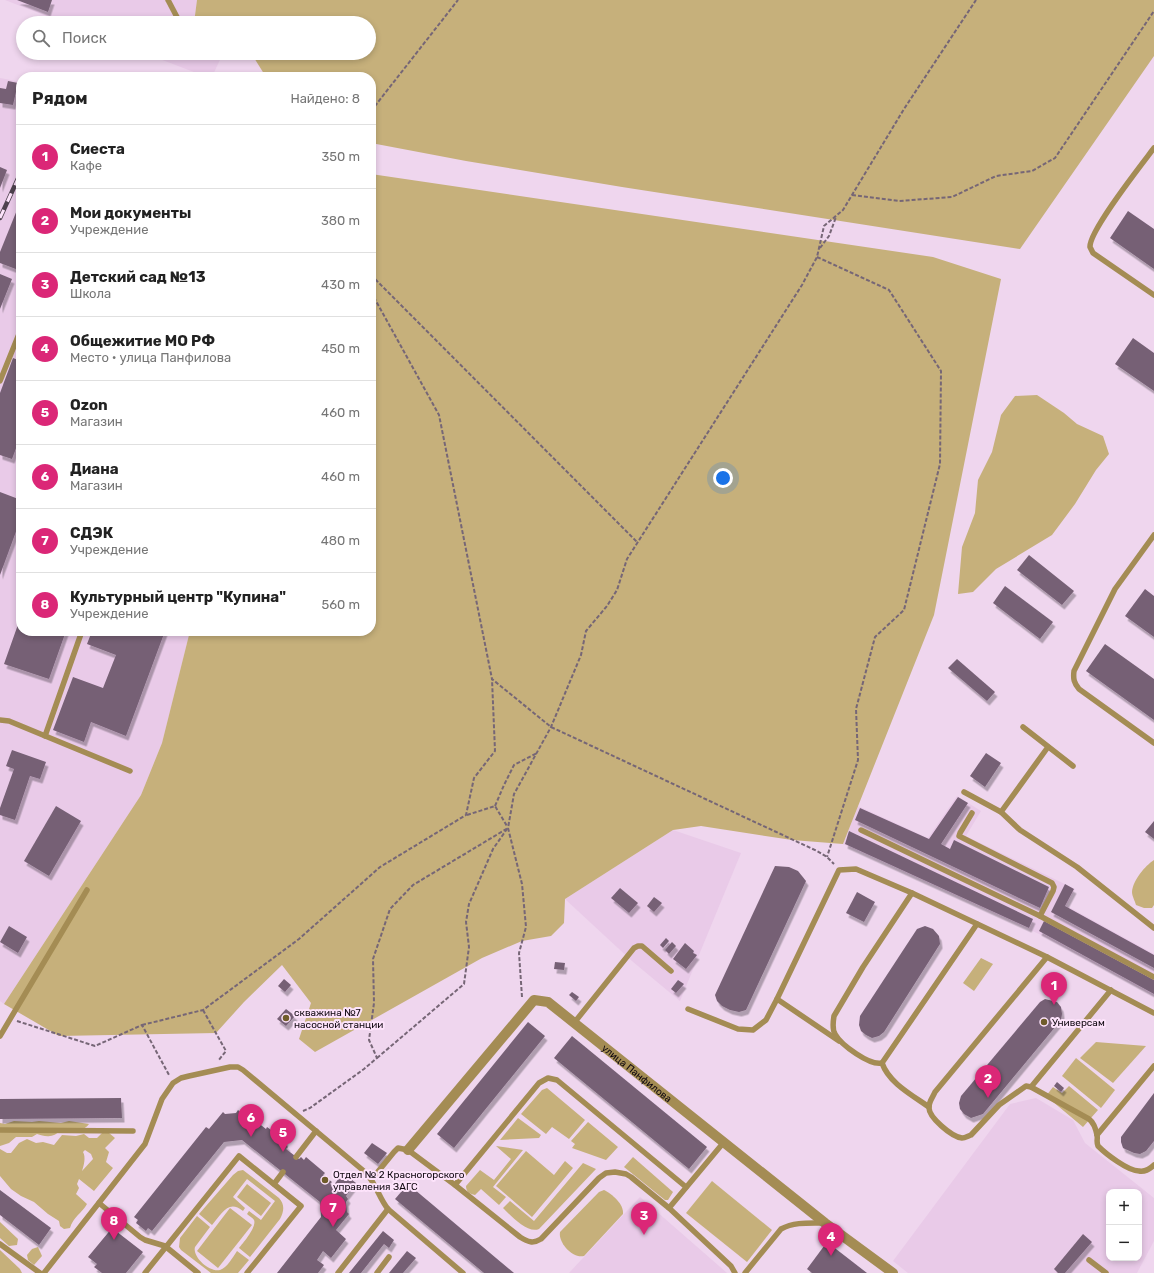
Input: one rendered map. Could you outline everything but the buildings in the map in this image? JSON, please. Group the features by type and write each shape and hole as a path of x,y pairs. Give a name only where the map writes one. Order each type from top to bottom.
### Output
{"street":[{"name":"улица Панфилова","path":"408,1150 534,1000 548,1002 825,1223 893,1273"}],"lane":[{"path":"168,0 176,16"},
{"path":"1154,148 1121,192 1097,228 1090,246 1093,252 1154,295"},
{"path":"0,381 16,341"},
{"path":"1154,535 1115,589 1074,671 1073,677 1075,684 1079,689 1154,743"},
{"path":"45,736 80,636"},
{"path":"0,720 9,721 130,771"},
{"path":"1023,727 1072,766"},
{"path":"1001,812 1048,747"},
{"path":"964,792 1001,812 1020,830 1077,867 1154,928"},
{"path":"972,813 959,836 1052,883 1054,887 1053,891 1040,916"},
{"path":"861,830 1040,916 1154,977"},
{"path":"688,1009 738,1029 753,1030 766,1020 839,870 856,869 912,893 1046,957 1154,1013"},
{"path":"0,1036 87,890"},
{"path":"839,1041 834,1033 832,1023 834,1016 863,968 912,893"},
{"path":"777,999 868,1062 877,1064 882,1063 977,924"},
{"path":"574,1023 634,948 642,946 671,971"},
{"path":"1046,957 935,1092 928,1107 930,1114 953,1135 966,1138 971,1135 999,1105 1026,1086 1031,1087 1089,1119 1092,1122 1097,1135 1096,1142 1098,1146 1128,1167 1134,1170 1144,1171 1154,1165"},
{"path":"1031,1087 1111,990"},
{"path":"882,1063 890,1078 928,1107"},
{"path":"1097,1135 1154,1066"},
{"path":"44,1273 145,1144 162,1099 173,1083 181,1078 230,1067 238,1067 243,1070 365,1172 372,1179 382,1201 388,1210 463,1273"},
{"path":"455,1184 539,1083 548,1078 557,1080 686,1187"},
{"path":"0,1130 133,1131"},
{"path":"296,1157 316,1130"},
{"path":"669,1208 724,1142"},
{"path":"372,1179 398,1148 408,1150 455,1184 520,1237 529,1242 538,1241 541,1239 599,1178 610,1172 626,1174 669,1208 731,1266 735,1273"},
{"path":"145,1273 165,1246 239,1156 301,1206 247,1273"},
{"path":"274,1184 283,1172"},
{"path":"99,1203 140,1237 165,1246 198,1273"},
{"path":"338,1273 388,1210"},
{"path":"745,1273 781,1229 788,1225 825,1223"},
{"path":"0,1244 40,1273"},
{"path":"376,1273 389,1257"},
{"path":"1089,1260 1106,1273"}],"path":[{"path":"376,105 458,0"},
{"path":"296,1114 310,1108 364,1069 464,984 469,947 466,922 469,904 493,849 508,828 514,794 551,727 581,655 586,631 607,606 617,590 626,559 802,285 817,257 824,226 844,210 904,109 976,0"},
{"path":"852,195 899,201 952,197 996,176 1032,172 1055,158 1154,11"},
{"path":"819,249 829,236 836,216"},
{"path":"817,257 889,290 941,371 940,464 904,610 874,637 856,709 858,760 826,856"},
{"path":"376,280 637,542"},
{"path":"376,301 439,415 492,679 495,751 474,778 466,815"},
{"path":"492,679 551,727 817,851 826,856 839,870"},
{"path":"10,1019 95,1046 142,1025 203,1010 299,939 380,867 466,815 495,806 514,765 537,753"},
{"path":"495,806 508,828 522,884 526,927 519,953 523,1014"},
{"path":"377,1058 369,1040 374,1003 374,959 390,909 413,885 508,828"},
{"path":"203,1010 226,1051 210,1071"},
{"path":"142,1025 173,1083"}],"shaded area":[{"path":"5,0 197,0 195,16 46,16"},
{"path":"197,0 1154,0 1154,56 1020,249 622,187 466,161 376,144 376,72 263,72 255,60 376,60 376,16 195,16"},
{"path":"162,60 220,60 214,72 194,72"},
{"path":"0,78 16,81 16,636 189,636 162,743 141,795 4,1004 0,1001"},
{"path":"376,175 933,257 1001,279 934,615 843,844 792,840 701,826 673,830 565,899 564,923 551,936 522,941 482,958 315,1052 299,1039 311,1003 282,965 244,1002 216,1033 59,1036 4,1004 141,795 162,743 189,636 376,636"},
{"path":"1037,395 1064,413 1077,424 1103,436 1109,454 1096,470 1075,504 1052,535 996,569 973,592 958,594 962,547 975,513 978,480 992,452 1001,415 1015,396"},
{"path":"957,796 981,811 966,836 1075,889 1067,906 1154,954 1154,996 1039,934 843,844 858,806 928,838"},
{"path":"673,830 741,853 680,1001 632,961 565,899"},
{"path":"1154,860 1154,905 1152,908 1144,908 1136,905 1132,894 1133,887 1140,874"},
{"path":"981,958 993,964 974,991 963,983"},
{"path":"1096,1042 1146,1046 1113,1083 1080,1058"},
{"path":"1076,1058 1115,1090 1101,1108 1062,1076"},
{"path":"1069,1086 1098,1110 1083,1127 1046,1096 1053,1087 1062,1093"},
{"path":"547,1088 585,1120 569,1139 552,1127 546,1134 521,1114 542,1090"},
{"path":"1036,1098 1073,1120 1085,1143 1154,1198 1154,1241 1137,1273 908,1273 893,1261 1010,1104"},
{"path":"518,1118 541,1135 539,1138 500,1140"},
{"path":"14,1121 61,1123 69,1121 89,1124 84,1128 65,1130 52,1136 37,1134 32,1137 16,1137 9,1143 0,1146 0,1123 5,1124"},
{"path":"588,1122 618,1147 606,1160 572,1148 575,1144 571,1141"},
{"path":"102,1133 109,1133 115,1138 105,1148 109,1152 106,1162 113,1168 94,1191 79,1179 77,1184 79,1188 76,1194 87,1204 73,1221 70,1228 64,1229 60,1226 59,1221 34,1202 11,1189 0,1176 0,1149 7,1153 11,1153 19,1143 27,1139 36,1143 43,1142 54,1145 62,1135 76,1136 84,1134 89,1138 97,1138","holes":["85,1150 91,1154 93,1159 82,1171 85,1159 83,1152"]},
{"path":"496,1146 523,1150 493,1187 506,1197 499,1205 481,1189 475,1195 471,1194 467,1190 466,1186 480,1170 494,1180 511,1159"},
{"path":"526,1151 554,1175 565,1161 573,1168 532,1217 496,1186"},
{"path":"633,1157 673,1192 668,1200 665,1200 624,1167"},
{"path":"583,1163 596,1169 539,1229 535,1230 525,1227 503,1208 510,1201 534,1221"},
{"path":"243,1170 279,1198 283,1208 280,1219 250,1257 239,1248 249,1235 254,1223 254,1220 247,1214 249,1211 261,1220 275,1201 247,1179 233,1197 245,1208 243,1211 238,1208 229,1207 212,1225 199,1214 233,1175 238,1171"},
{"path":"712,1181 772,1230 747,1262 686,1213"},
{"path":"247,1184 271,1203 261,1216 237,1197"},
{"path":"604,1190 620,1203 623,1214 584,1256 575,1255 567,1249 561,1241 560,1232 599,1192"},
{"path":"640,1197 727,1273 569,1273"},
{"path":"230,1208 252,1225 218,1268 197,1251"},
{"path":"197,1216 210,1227 195,1247 196,1255 207,1267 220,1270 227,1265 237,1251 249,1260 238,1273 211,1273 181,1250 179,1247 180,1238"},
{"path":"0,1222 18,1239 17,1245 9,1246 0,1238"},
{"path":"38,1247 42,1256 34,1265 28,1260 27,1255 32,1249"},
{"path":"0,1250 20,1269 22,1273 0,1273"}],"railway":[{"path":"0,218 16,183"}],"place":[{"name":"Сиеста","path":"1054,1005"},
{"name":"скважина №7 насосной станции","path":"286,1018"},
{"name":"Универсам","path":"1044,1022"},
{"name":"Мои документы","path":"988,1098"},
{"name":"Диана","path":"251,1137"},
{"name":"Ozon","path":"283,1152"},
{"name":"Отдел № 2 Красногорского управления ЗАГС","path":"325,1180"},
{"name":"СДЭК","path":"333,1227"},
{"name":"Детский сад №13","path":"644,1235"},
{"name":"Культурный центр \"Купина\"","path":"114,1240"},
{"name":"Общежитие МО РФ","path":"831,1256"}]}
